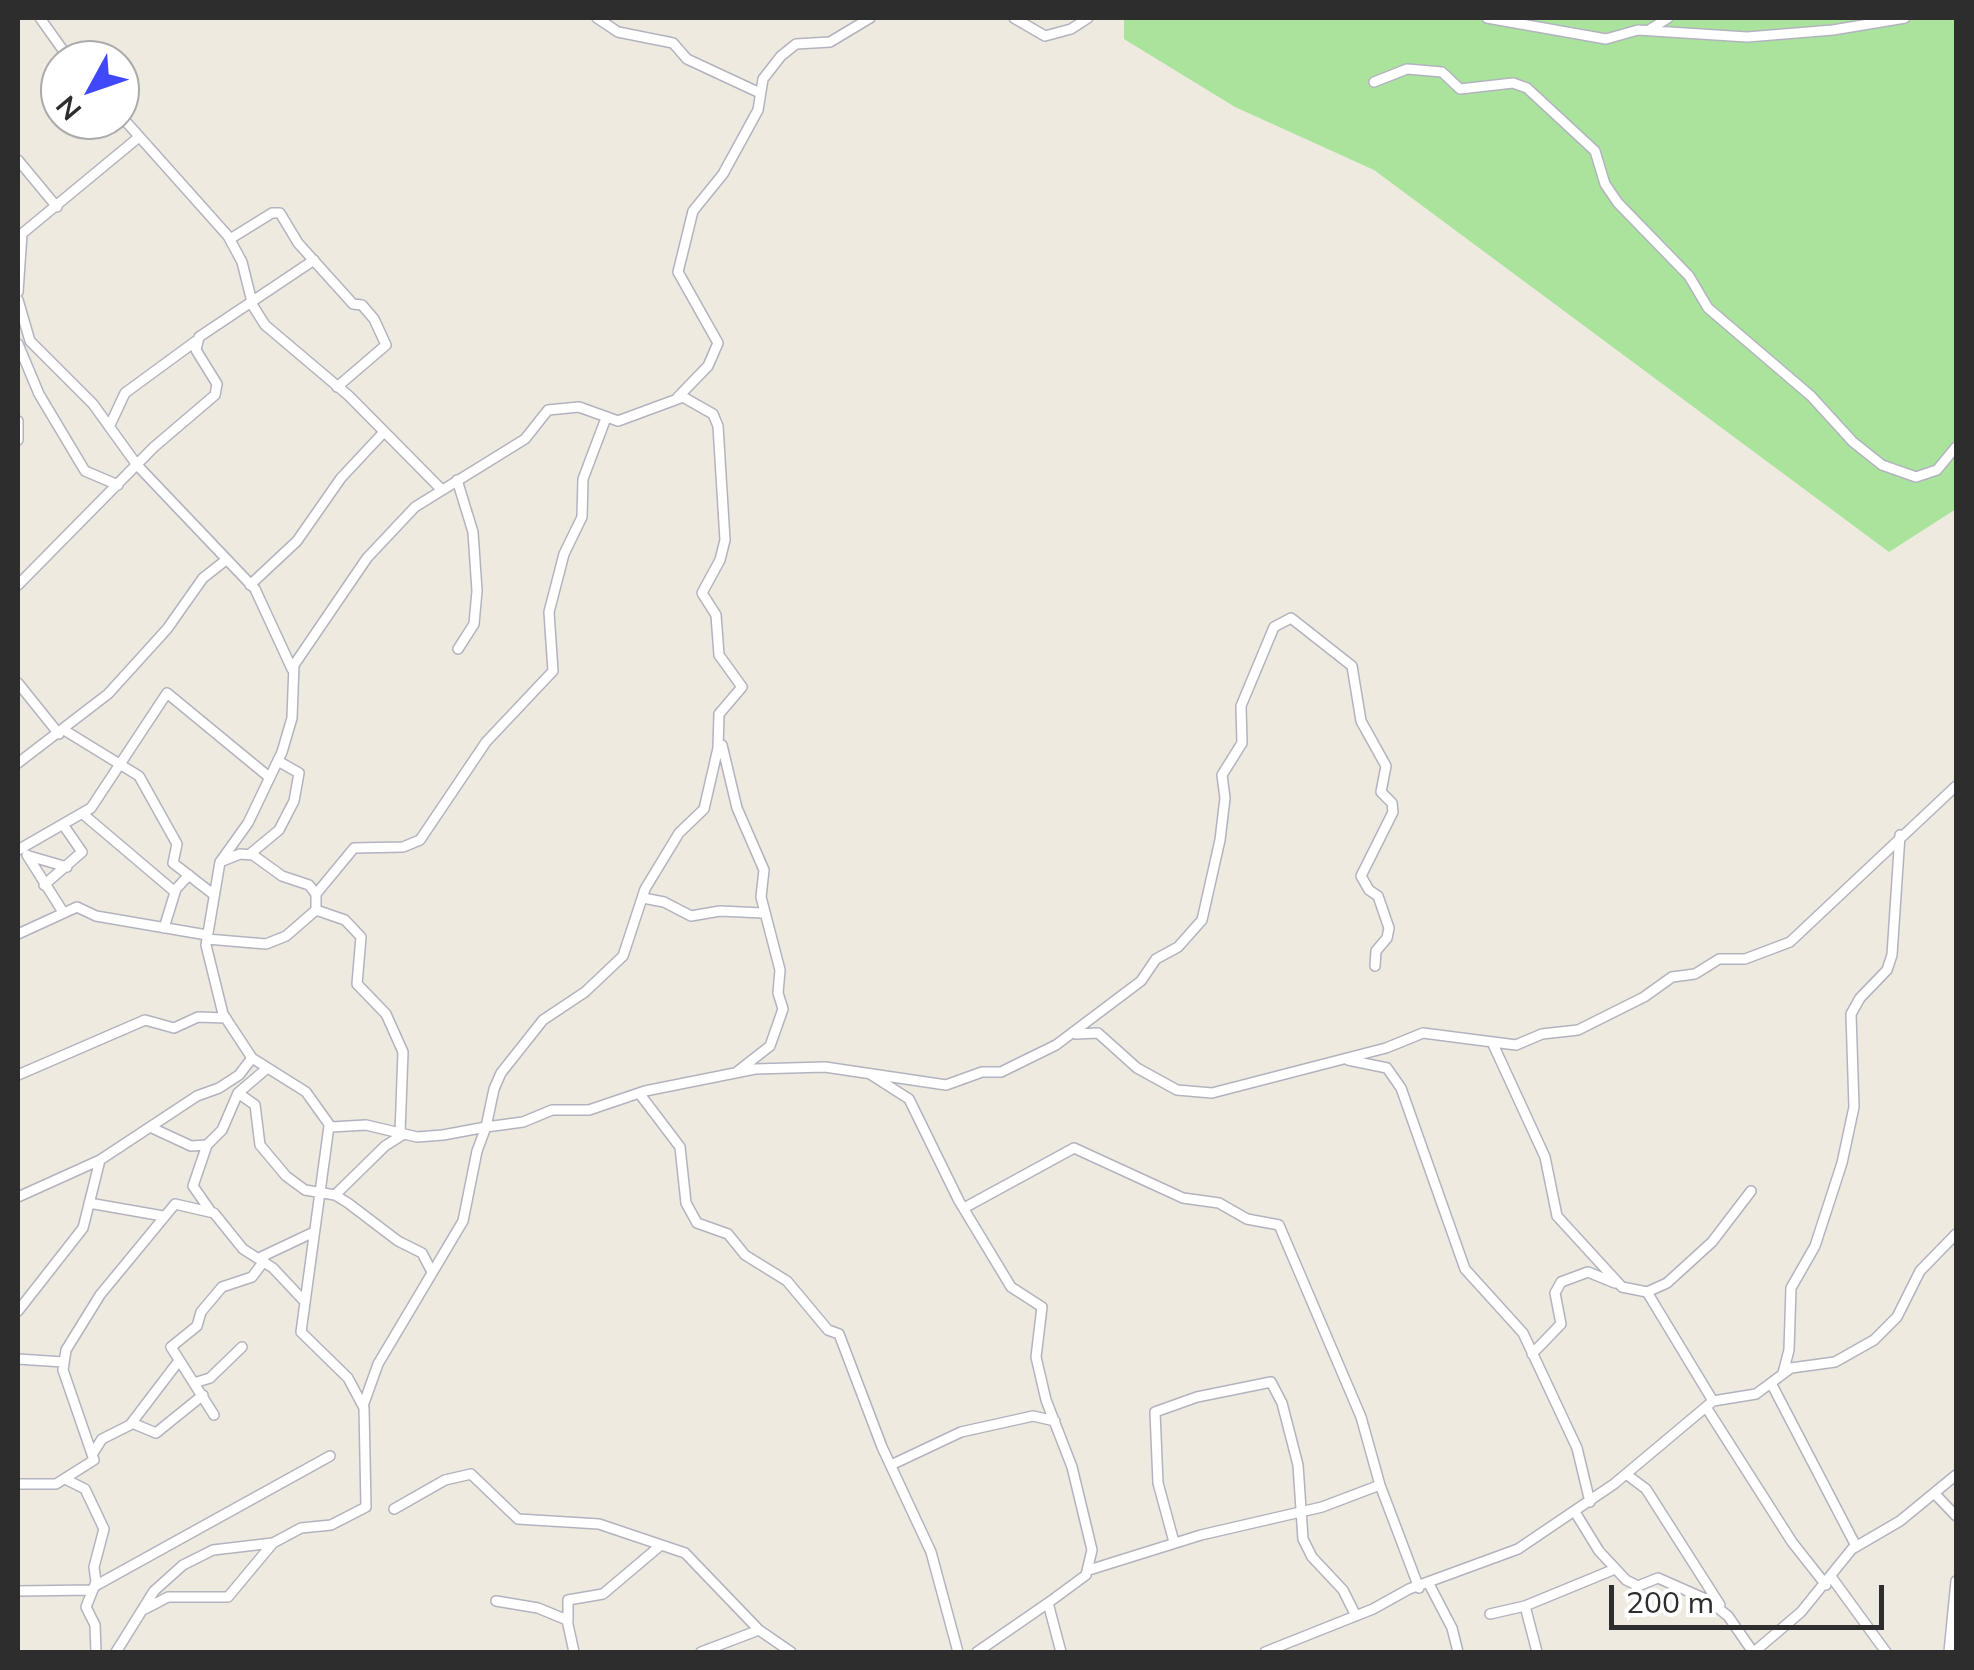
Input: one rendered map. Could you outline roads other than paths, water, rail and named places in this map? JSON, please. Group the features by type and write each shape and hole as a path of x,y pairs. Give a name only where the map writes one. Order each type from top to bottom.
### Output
{"street":[{"path":"40,18 56,40"},
{"path":"597,18 618,32 673,43 687,59 760,93"},
{"path":"293,671 378,544 405,515 525,439 548,410 579,407 606,418 630,419 676,399 708,366 718,343 678,272 694,210 715,187 758,110 763,79 788,48 806,42 830,42 870,18"},
{"path":"1014,18 1046,36 1071,30 1088,18"},
{"path":"1487,18 1600,39 1649,30 1747,37 1833,30 1905,18"},
{"path":"1649,30 1668,18"},
{"path":"1374,82 1407,69 1442,72 1460,88 1513,82 1526,88 1595,151 1605,184 1618,203 1689,276 1708,308 1812,396 1865,452 1888,468 1923,476 1945,464 1956,447"},
{"path":"140,139 230,239 259,317 283,344 337,387 442,490"},
{"path":"18,292 20,235 134,140"},
{"path":"18,160 56,207"},
{"path":"230,239 277,212 353,304 363,306 387,342 337,387"},
{"path":"110,425 126,393 251,299 314,260"},
{"path":"18,300 30,341 110,425 137,466 250,585 268,611 293,671 292,718 278,760 248,823 220,862 207,937 214,987 226,1018 252,1058 265,1070 306,1092 329,1126 302,1334 348,1378 363,1406 369,1479 366,1507 331,1526 301,1528 272,1543 234,1546 202,1555 174,1572 141,1612 116,1652"},
{"path":"18,585 217,391 196,341"},
{"path":"18,344 39,394 85,472 118,485"},
{"path":"363,1406 378,1364 462,1222 494,1089 512,1054 543,1020 585,992 620,960 630,943 643,898 679,832 704,809 720,710 742,687 720,658 716,615 702,593 722,554 724,540 718,426 713,414 697,402 676,399"},
{"path":"316,894 354,848 403,847 420,840 486,742 553,671 549,612 564,554 582,517 583,478 606,418"},
{"path":"18,421 18,440"},
{"path":"250,585 297,541 341,478 384,432"},
{"path":"457,480 472,532 477,591 474,624 458,649"},
{"path":"18,762 121,681 203,578 226,560"},
{"path":"329,1126 378,1126 402,1134 435,1136 523,1122 552,1110 589,1110 738,1071 826,1067 952,1084 1010,1068 1073,1034 1141,981 1158,958 1178,947 1202,920 1220,840 1225,798 1222,775 1242,743 1241,706 1274,628 1289,618 1352,666 1361,722 1386,766 1381,792 1392,804 1393,812 1361,876 1368,890 1378,896 1389,928 1387,938 1376,951 1374,966"},
{"path":"18,683 61,732 123,762 139,776 177,844 173,863 213,894"},
{"path":"21,852 83,814 123,762 160,697 167,693 269,777"},
{"path":"718,734 737,808 764,870 763,913 780,970 783,1017 770,1046 738,1071"},
{"path":"220,862 250,854 279,830 294,801 299,772 278,760"},
{"path":"1073,1034 1098,1033 1137,1068 1184,1092 1216,1093 1423,1033 1516,1045 1542,1034 1586,1027 1644,997 1672,977 1695,974 1719,959 1745,959 1790,942 1833,905 1900,834 1956,786"},
{"path":"83,814 175,892"},
{"path":"44,884 68,867 82,849 64,826"},
{"path":"1265,1652 1518,1548 1590,1502 1710,1404 1756,1394 1782,1373 1790,1350 1791,1288 1814,1246 1842,1163 1854,1106 1851,1014 1860,998 1887,970 1892,955 1900,834"},
{"path":"21,852 45,864 68,867"},
{"path":"21,852 63,912"},
{"path":"18,934 77,907 94,916 266,944 286,936 316,910 316,894 309,885 282,876 250,854"},
{"path":"164,928 175,892 188,875"},
{"path":"643,898 664,902 691,916 720,911 763,913"},
{"path":"316,910 345,920 364,942 356,982 386,1014 403,1052 402,1134"},
{"path":"18,1074 144,1020 178,1028 198,1017 226,1018"},
{"path":"1492,1042 1545,1157 1557,1216 1619,1284"},
{"path":"18,1197 100,1160 239,1075 252,1058"},
{"path":"1344,1059 1377,1064 1394,1076 1417,1126 1431,1180 1465,1270 1516,1322 1577,1448 1590,1502"},
{"path":"265,1070 238,1093 222,1130 207,1145 194,1190 243,1249 262,1259 306,1303"},
{"path":"868,1073 913,1105 964,1208 1015,1292 1042,1308 1044,1321 1035,1352 1092,1550 1089,1570"},
{"path":"238,1093 256,1107 260,1145 269,1159 303,1189 335,1195 398,1242 417,1249 432,1272"},
{"path":"639,1094 680,1147 686,1203 696,1223 728,1234 745,1255 790,1283 828,1330 838,1333 931,1552 958,1652"},
{"path":"150,1127 191,1146 207,1145"},
{"path":"335,1195 384,1146 402,1134"},
{"path":"964,1208 1074,1148 1183,1198 1219,1203 1247,1219 1276,1222 1287,1238 1321,1330 1361,1417 1380,1485 1424,1586 1452,1628 1458,1652"},
{"path":"18,1311 83,1228 100,1160"},
{"path":"1532,1354 1561,1324 1555,1292 1561,1282 1588,1272 1647,1292 1667,1284 1712,1242 1751,1190"},
{"path":"89,1203 163,1216"},
{"path":"93,1453 71,1398 63,1362 68,1345 100,1295 163,1216 176,1204 211,1211"},
{"path":"214,1415 171,1347 198,1326 210,1300 225,1285 252,1277 262,1259 314,1232"},
{"path":"1782,1373 1836,1362 1879,1337 1897,1317 1920,1272 1956,1234"},
{"path":"1647,1292 1792,1542 1886,1652"},
{"path":"194,1384 210,1378 242,1347"},
{"path":"18,1359 63,1362"},
{"path":"18,1484 47,1486 67,1480 92,1462 102,1438 132,1423 178,1362"},
{"path":"1174,1542 1158,1484 1155,1412 1262,1381 1274,1385 1298,1465 1298,1513 1308,1550 1343,1590 1356,1616"},
{"path":"1771,1383 1856,1546"},
{"path":"132,1423 156,1433 203,1395"},
{"path":"891,1465 961,1432 1033,1416 1055,1421"},
{"path":"18,1591 94,1588 330,1456"},
{"path":"394,1508 466,1473 518,1519 599,1524 698,1562 722,1596 758,1630 791,1652"},
{"path":"1626,1474 1646,1489 1754,1652 1829,1582 1856,1546 1938,1495 1956,1475"},
{"path":"67,1480 85,1489 104,1529 94,1566 94,1588 86,1607 94,1625 96,1652"},
{"path":"977,1652 1089,1570 1174,1542 1298,1513 1380,1485"},
{"path":"1938,1495 1954,1493"},
{"path":"1938,1495 1956,1516"},
{"path":"1574,1512 1614,1569 1631,1585 1658,1578 1668,1580 1724,1612"},
{"path":"141,1612 168,1598 228,1597 272,1543"},
{"path":"574,1652 568,1600 603,1594 660,1545"},
{"path":"1490,1614 1525,1606 1614,1569"},
{"path":"1949,1652 1956,1581"},
{"path":"496,1601 538,1608 568,1621"},
{"path":"1048,1603 1062,1652"},
{"path":"1525,1606 1537,1652"},
{"path":"700,1652 758,1630"}]}
